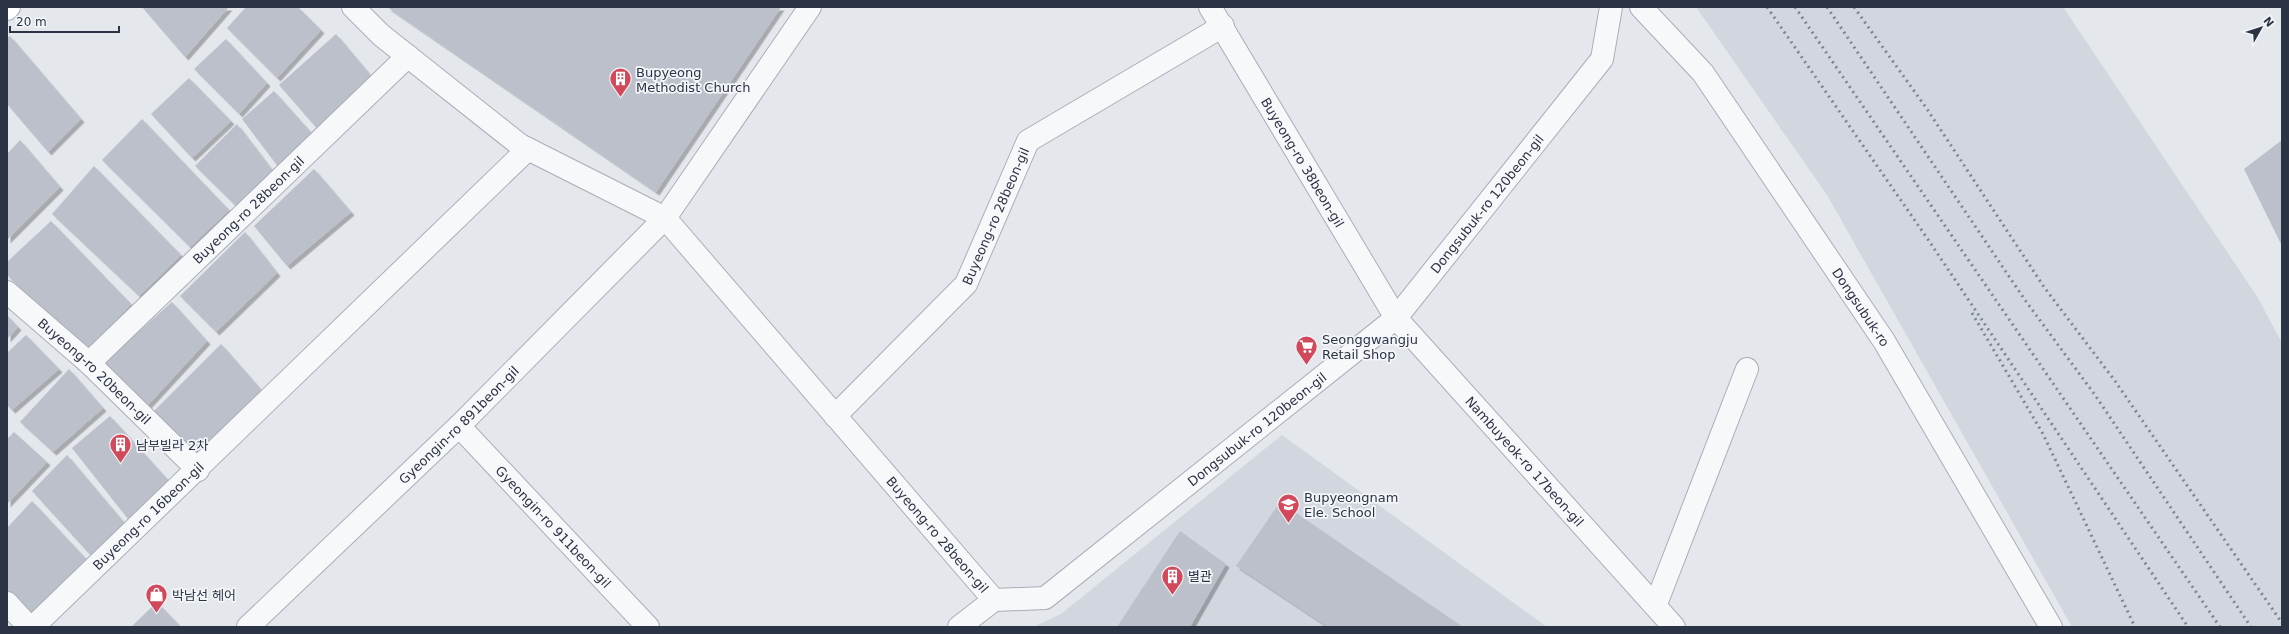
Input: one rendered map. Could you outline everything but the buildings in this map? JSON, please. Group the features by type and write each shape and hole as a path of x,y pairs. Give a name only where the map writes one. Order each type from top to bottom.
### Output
{"street":[{"name":"Buyeong-ro 28beon-gil","path":"353,7 381,35 528,149 665,218 994,600"},
{"name":"Gyeongin-ro 891beon-gil","path":"248,627 460,426 665,218 810,7"},
{"name":"Buyeong-ro 38beon-gil","path":"1210,7 1223,26 1396,318"},
{"name":"Dongsubuk-ro 120beon-gil","path":"994,600 1045,598 1396,318 1602,59 1610,7"},
{"name":"Dongsubuk-ro","path":"1641,7 1703,73 1880,334 2051,627"},
{"name":"Buyeong-ro 28beon-gil","path":"835,416 966,284 1028,141 1223,26"},
{"name":"Buyeong-ro 28beon-gil","path":"89,363 408,56"},
{"name":"Buyeong-ro 16beon-gil","path":"33,627 198,470 528,149"},
{"name":"Buyeong-ro 20beon-gil","path":"7,292 89,363 198,470"},
{"name":"Nambuyeok-ro 17beon-gil","path":"1396,318 1656,604 1674,627"},
{"path":"1656,604 1747,369"},
{"name":"Gyeongin-ro 911beon-gil","path":"460,426 648,627"},
{"path":"959,627 994,600"},
{"path":"7,603 29,627"}],"shaded area":[{"path":"1696,7 2063,7 2258,298 2282,343 2282,627 2072,627 1827,195"},
{"name":"Bupyeongnam Ele. School","path":"1282,435 1547,627 1033,627 1061,614"}],"railway":[{"path":"1767,7 1927,238 2188,627"},
{"path":"1795,7 2220,627"},
{"path":"1827,7 2025,300 2095,395 2251,627"},
{"path":"1854,7 1927,109 2044,287 2115,381 2282,623"},
{"path":"1972,313 2043,434 2135,627"}],"place":[{"name":"Bupyeong Methodist Church","path":"620,98"},
{"name":"Seonggwangju Retail Shop","path":"1307,366"},
{"name":"남부빌라 2차","path":"120,464"},
{"name":"Bupyeongnam Ele. School","path":"1288,524"},
{"name":"별관","path":"1173,596"},
{"name":"박남선 헤어","path":"156,614"}]}
